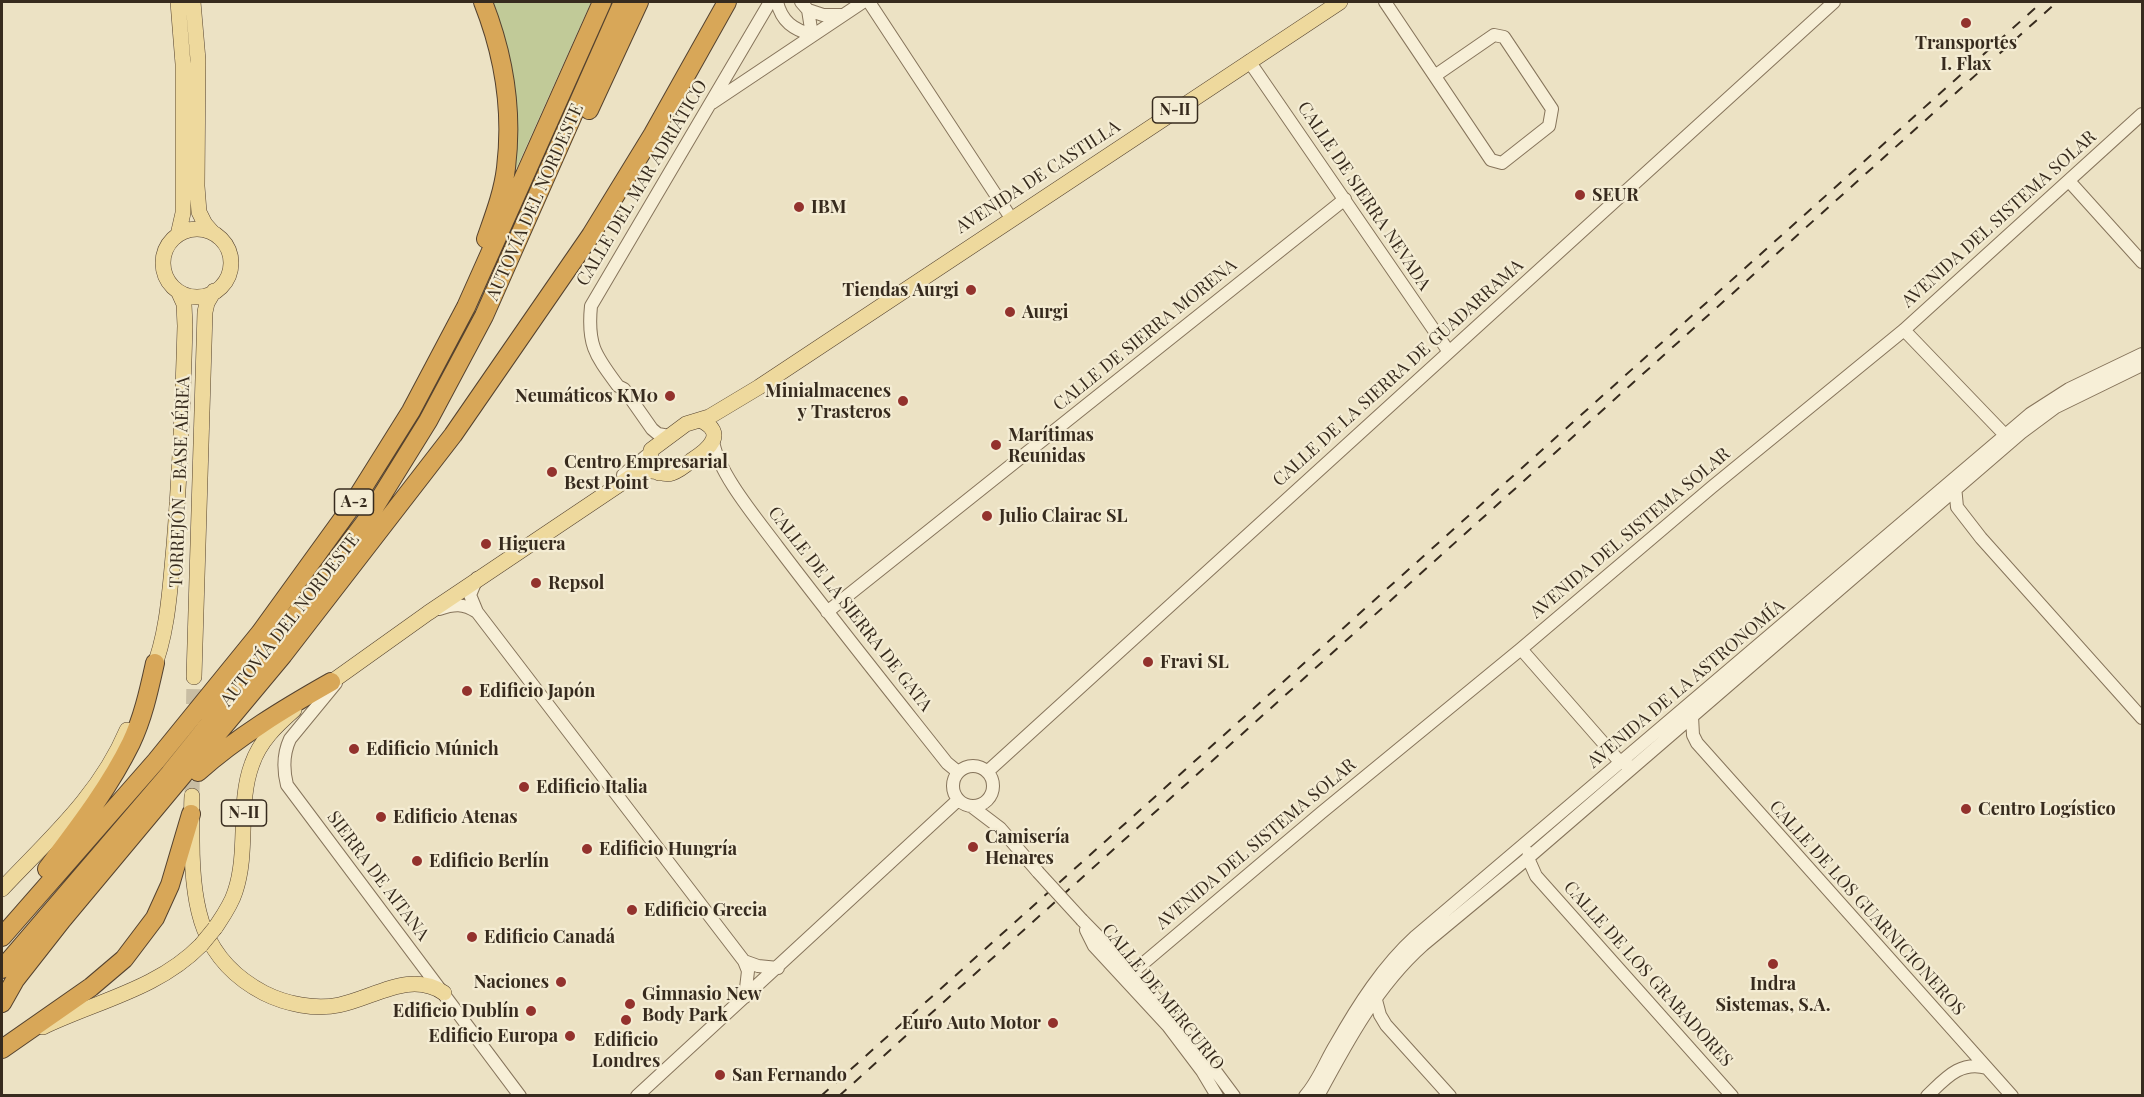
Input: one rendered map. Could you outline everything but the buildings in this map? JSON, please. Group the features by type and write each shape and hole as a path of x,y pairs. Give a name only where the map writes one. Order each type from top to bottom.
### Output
{"highway":[{"path":"411,411 485,244 499,202 506,170 509,118 502,56 483,2"},
{"name":"AUTOVÍA DEL NORDESTE","path":"2,937 156,761 260,633 349,510 411,411 466,307 602,2"},
{"name":"AUTOVÍA DEL NORDESTE","path":"8,975 273,645 366,521 428,421 500,282 624,2"},
{"path":"500,282 539,219 639,2"},
{"path":"2,1003 8,975 62,920 284,655 453,435 591,235 653,134 727,2"},
{"path":"2,929 108,785 132,742 146,703 155,663"},
{"path":"113,860 180,787 210,761 337,677"},
{"path":"2,1049 91,987 124,959 155,918 170,885 191,805"}],"main road":[{"path":"178,2 183,64 183,213 178,236"},
{"path":"193,2 198,60 197,186 199,212 205,224 225,243 231,259 228,276 214,291 194,297 179,293 165,278 163,257 168,245 178,236 195,229 213,232"},
{"name":"AVENIDA DE CASTILLA","path":"700,420 722,410 759,387 1340,2"},
{"name":"TORREJÓN - BASE AÉREA","path":"194,677 205,312 214,291"},
{"name":"TORREJÓN - BASE AÉREA","path":"2,889 81,808 100,780 123,739 155,663 171,583 180,480 185,326 184,304 179,293"},
{"name":"AVENIDA DE CASTILLA","path":"713,437 719,424 759,387"},
{"path":"700,420 710,428 713,437"},
{"name":"N-II","path":"651,452 686,424 700,420"},
{"name":"N-II","path":"19,1038 148,983 186,960 201,945 215,928 235,893 240,874 251,765 258,749 276,726 337,677 428,613 635,474 649,471 674,472 710,447 713,437"},
{"path":"651,452 650,461 659,473"},
{"path":"191,805 193,884 198,914 216,955 242,979 274,998 320,1007 352,1002 399,985 429,985 444,993"}],"street":[{"name":"CALLE DEL MAR ADRIÁTICO","path":"651,452 646,433 596,355 590,337 591,306 770,2"},
{"path":"777,2 780,12 790,26 812,35"},
{"path":"710,104 863,2"},
{"path":"869,2 1011,218"},
{"path":"1385,2 1491,160 1502,163 1549,126 1552,109 1504,38 1494,35 1436,75"},
{"name":"CALLE DE LA SIERRA DE GUADARRAMA","path":"987,772 1834,2"},
{"path":"805,6 812,35"},
{"path":"805,6 823,15 843,15"},
{"name":"CALLE DE SIERRA NEVADA","path":"1249,61 1449,352"},
{"name":"AVENIDA DEL SISTEMA SOLAR","path":"1133,972 1712,487 1904,330 2142,114"},
{"path":"2069,181 2142,262"},
{"name":"CALLE DE SIERRA MORENA","path":"827,612 1345,199"},
{"path":"1904,330 2005,435 2021,433"},
{"name":"AVENIDA DE LA ASTRONOMÍA","path":"1318,1095 1381,974 1407,944 2005,435 2049,401 2069,389 2142,354"},
{"name":"AVENIDA DE LA ASTRONOMÍA","path":"1305,1095 1357,1018 1376,1000 1406,959 1528,858 2021,433 2056,407 2142,365"},
{"name":"CALLE DEL MAR ADRIÁTICO","path":"618,386 624,389 652,429 658,434 669,436"},
{"path":"1994,456 2004,444 2005,435"},
{"name":"CALLE DE LA SIERRA DE GATA","path":"713,437 719,464 759,521 827,612 947,764 958,772"},
{"name":"N-II","path":"474,582 487,566 632,469 651,452"},
{"path":"696,458 708,458 719,464"},
{"path":"1956,476 1955,501 1960,512 2142,718"},
{"path":"1932,510 1960,512"},
{"path":"474,582 470,595 477,612 744,960 748,971 746,997"},
{"path":"428,613 460,604 477,612"},
{"path":"1521,649 1620,762 1637,763"},
{"name":"SIERRA DE AITANA","path":"337,677 290,739 285,757 287,785 520,1095"},
{"path":"1692,716 1693,735 1697,743"},
{"name":"CALLE DE LOS GUARNICIONEROS","path":"1658,731 1689,738 1697,743 2012,1095"},
{"path":"1614,783 1620,762"},
{"path":"972,766 980,767 987,772 992,779 991,807 1000,828 971,806 958,800 953,785 958,772 972,766"},
{"path":"971,806 984,802 990,796"},
{"path":"637,1095 778,968 958,800"},
{"name":"CALLE DE MERCURIO","path":"1000,828 1082,920 1133,972 1193,1041 1234,1095"},
{"path":"1528,858 1533,839 1542,829"},
{"name":"CALLE DE LOS GRABADORES","path":"1528,858 1536,876 1732,1095"},
{"path":"1508,874 1526,873 1536,876"},
{"name":"CALLE DE MERCURIO","path":"1082,920 1094,946 1182,1044 1217,1095"},
{"path":"744,960 758,966 778,968"},
{"path":"1108,961 1126,971 1133,972 1141,996"},
{"path":"1376,1000 1380,1015 1386,1025 1450,1095"},
{"path":"1357,1018 1386,1025"},
{"path":"1955,1070 1960,1059 1960,1039"},
{"path":"1927,1095 1955,1070 1977,1065 1987,1068"}],"green space":[{"path":"491,2 591,2 505,194"}],"tunnel":[{"path":"192,796 194,677"}],"railway":[{"path":"821,1096 2042,2"},
{"path":"839,1096 2057,2"}],"place":[{"name":"Transportes I. Flax","path":"1966,23"},
{"name":"SEUR","path":"1580,195"},
{"name":"IBM","path":"799,207"},
{"name":"Tiendas Aurgi","path":"971,290"},
{"name":"Aurgi","path":"1010,312"},
{"name":"Neumáticos KM0","path":"670,396"},
{"name":"Minialmacenes y Trasteros","path":"903,401"},
{"name":"Marítimas Reunidas","path":"996,445"},
{"name":"Centro Empresarial Best Point","path":"552,472"},
{"name":"Julio Clairac SL","path":"987,516"},
{"name":"Higuera","path":"486,544"},
{"name":"Repsol","path":"536,583"},
{"name":"Fravi SL","path":"1148,662"},
{"name":"Edificio Japón","path":"467,691"},
{"name":"Edificio Múnich","path":"354,749"},
{"name":"Edificio Italia","path":"524,787"},
{"name":"Centro Logístico","path":"1966,809"},
{"name":"Edificio Atenas","path":"381,817"},
{"name":"Camisería Henares","path":"973,847"},
{"name":"Edificio Hungría","path":"587,849"},
{"name":"Edificio Berlín","path":"417,861"},
{"name":"Edificio Grecia","path":"632,910"},
{"name":"Edificio Canadá","path":"472,937"},
{"name":"Indra Sistemas, S.A.","path":"1773,964"},
{"name":"Naciones","path":"561,982"},
{"name":"Gimnasio New Body Park","path":"630,1004"},
{"name":"Edificio Dublín","path":"531,1011"},
{"name":"Edificio Londres","path":"626,1020"},
{"name":"Euro Auto Motor","path":"1053,1023"},
{"name":"Edificio Europa","path":"570,1036"},
{"name":"San Fernando","path":"720,1075"}]}
